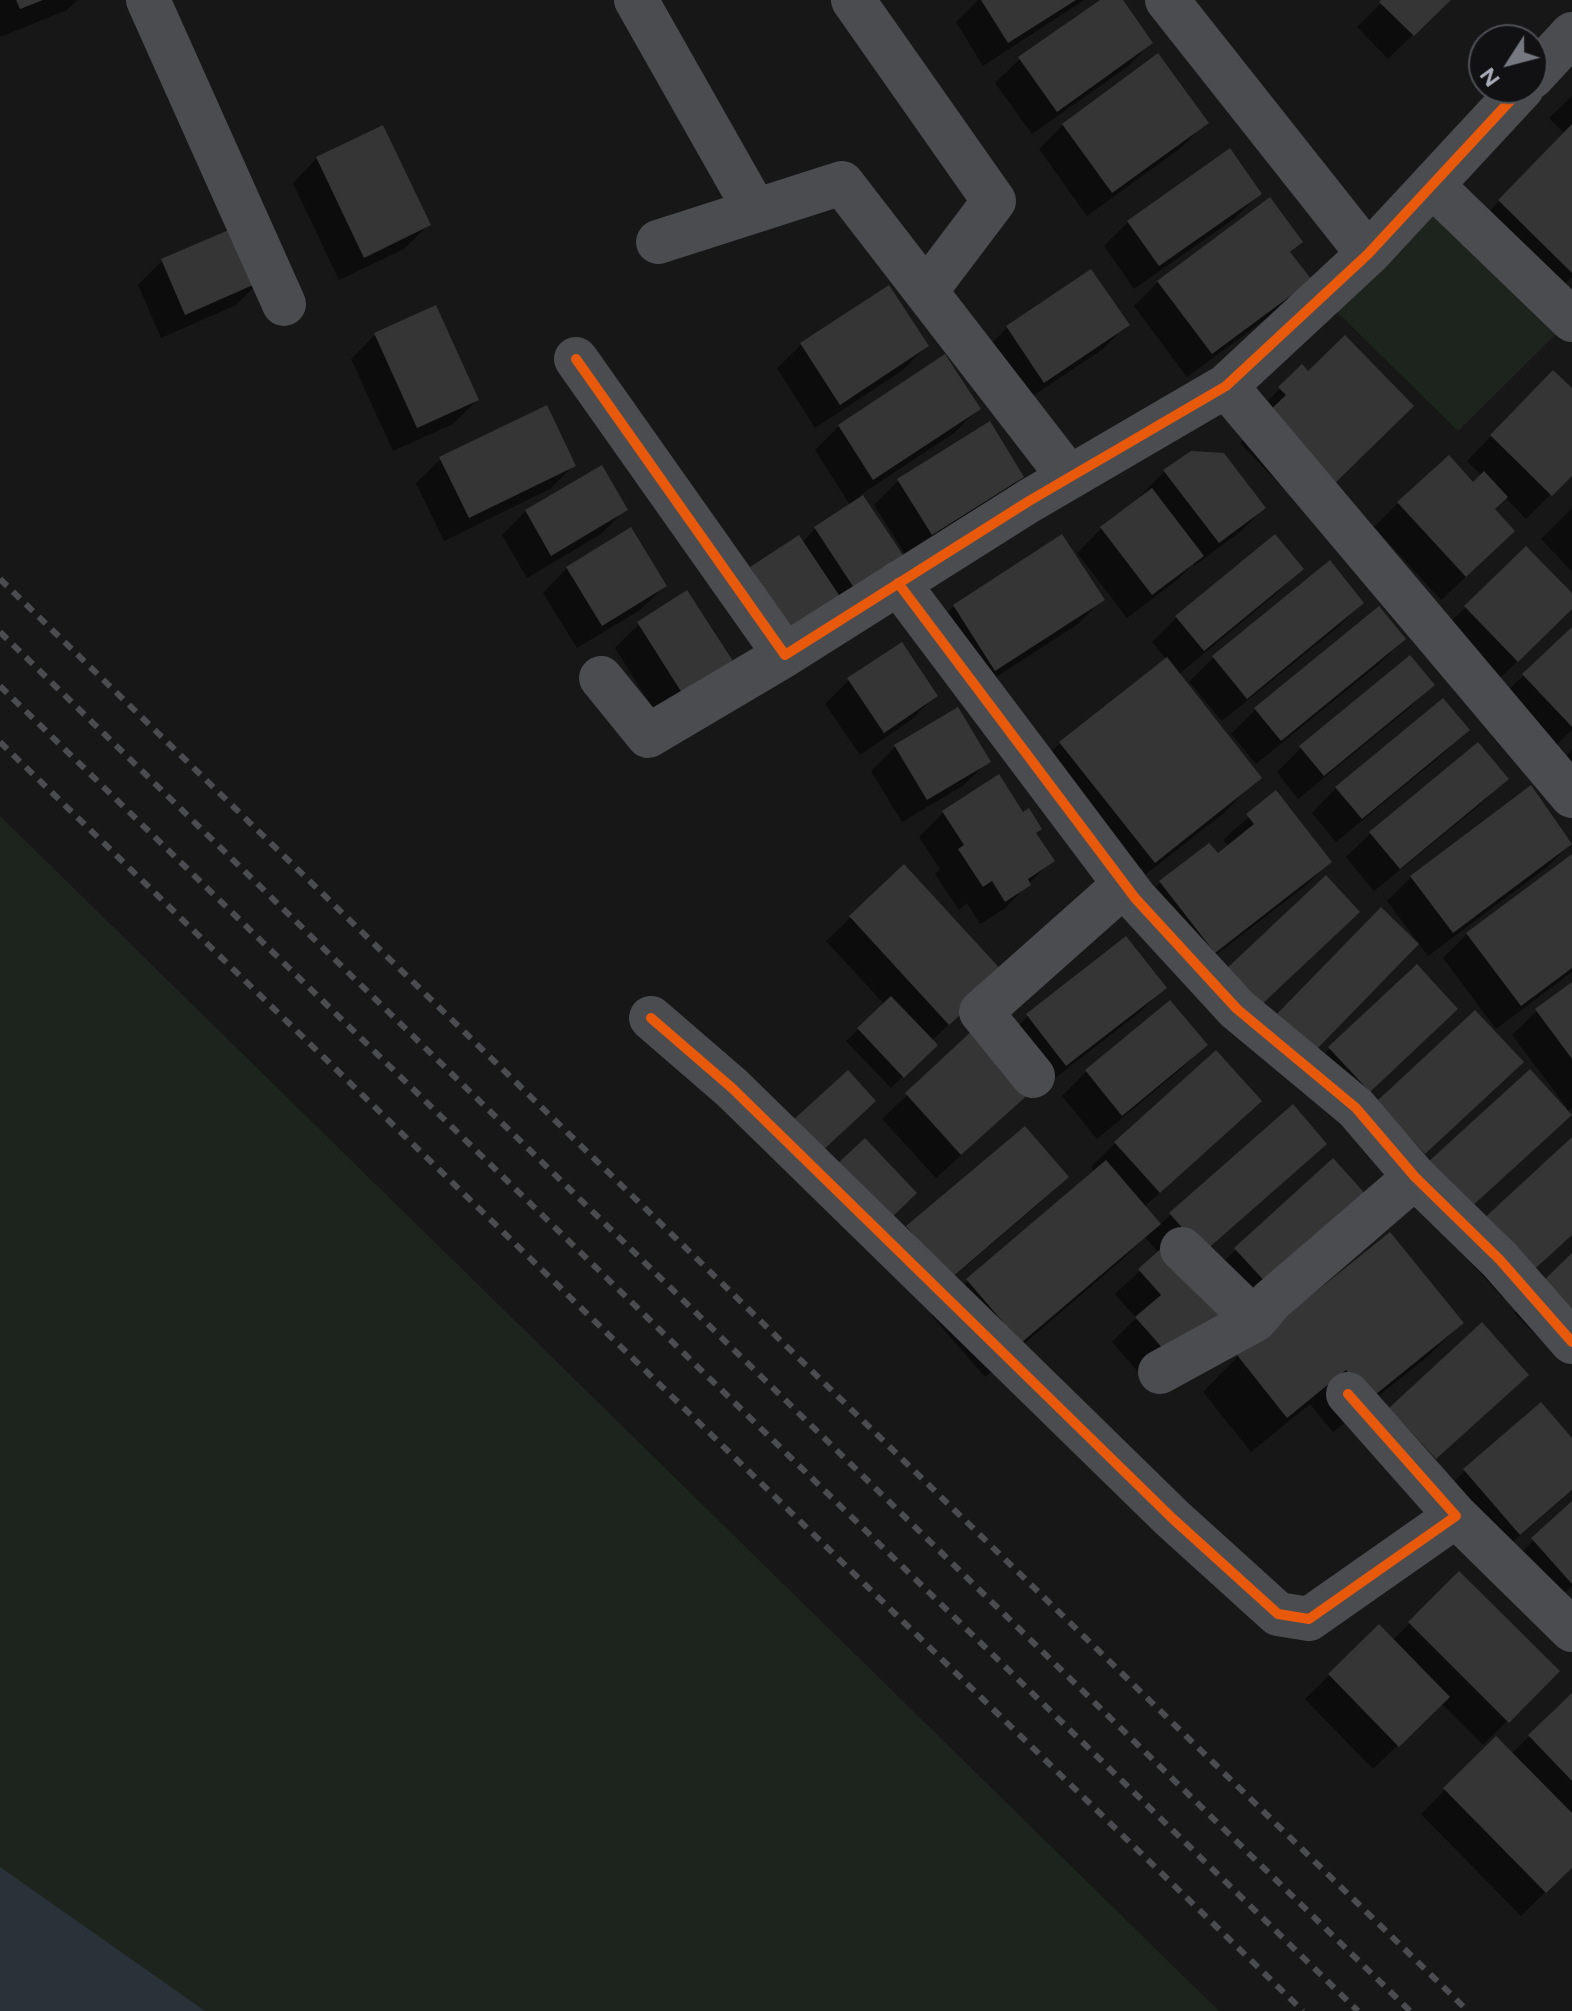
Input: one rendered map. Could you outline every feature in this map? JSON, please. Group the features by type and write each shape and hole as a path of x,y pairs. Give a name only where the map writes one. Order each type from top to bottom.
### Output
{"street":[{"path":"148,0 284,304"},
{"path":"636,0 755,210"},
{"path":"853,0 994,201 926,291"},
{"path":"1167,0 1368,254"},
{"path":"1548,60 1572,34"},
{"path":"601,678 648,736 785,655 1069,477 1226,386 1368,254 1507,104"},
{"path":"658,242 842,183 1069,477"},
{"path":"1432,185 1572,320"},
{"path":"576,359 785,655"},
{"path":"1226,386 1572,796"},
{"path":"898,583 1125,884 1237,1009 1356,1108 1415,1177 1500,1260 1572,1342"},
{"path":"1033,1076 981,1012 1125,884"},
{"path":"651,1018 732,1088 1172,1518 1278,1614 1309,1619 1456,1516"},
{"path":"1160,1372 1255,1320 1271,1301 1415,1177"},
{"path":"1182,1249 1255,1320"},
{"path":"1348,1394 1456,1516 1572,1630"}],"shaded area":[{"path":"1435,207 1558,332 1458,431 1333,308"},
{"path":"0,816 1219,2011 0,2011"},
{"path":"0,1867 205,2011 0,2011"}],"building":[{"path":"16,0 43,0 20,9"},
{"path":"981,0 1076,0 1008,43"},
{"path":"1100,0 1123,0 1153,43 1057,112 1018,57"},
{"path":"1451,0 1414,36 1379,2"},
{"path":"1158,53 1209,123 1112,193 1062,124"},
{"path":"1572,124 1572,273 1498,200"},
{"path":"383,125 431,225 364,258 316,157"},
{"path":"1230,148 1262,194 1159,266 1127,221"},
{"path":"1270,197 1303,242 1290,252 1312,280 1212,354 1157,281"},
{"path":"238,226 262,281 185,315 161,259"},
{"path":"1091,269 1130,325 1044,383 1006,326"},
{"path":"889,285 929,346 840,405 800,343"},
{"path":"436,305 479,400 417,428 374,333"},
{"path":"1345,335 1414,406 1331,487 1263,417 1286,395 1278,387 1302,364 1308,371"},
{"path":"945,354 981,409 873,480 838,425"},
{"path":"1553,370 1572,388 1572,476 1552,496 1490,435"},
{"path":"547,405 576,466 469,518 439,457"},
{"path":"990,421 1024,477 932,535 897,479"},
{"path":"1191,451 1224,453 1266,508 1219,543 1163,470"},
{"path":"1449,455 1473,482 1484,471 1508,497 1495,509 1515,531 1466,577 1397,502"},
{"path":"602,465 628,510 551,556 525,510"},
{"path":"1152,488 1204,556 1152,595 1100,527"},
{"path":"863,495 907,561 858,594 814,527"},
{"path":"631,527 667,586 602,626 566,567"},
{"path":"1062,534 1105,600 995,671 953,605"},
{"path":"1275,534 1304,569 1204,651 1175,616"},
{"path":"799,535 841,598 792,630 750,567"},
{"path":"1526,546 1572,593 1572,609 1518,662 1464,606"},
{"path":"1330,560 1364,603 1247,699 1212,656"},
{"path":"687,590 733,661 682,693 637,622"},
{"path":"1379,606 1406,639 1281,741 1254,708"},
{"path":"1572,627 1572,727 1522,674"},
{"path":"902,642 938,696 884,733 847,678"},
{"path":"1410,655 1435,685 1324,776 1299,746"},
{"path":"1167,657 1262,778 1155,863 1059,742"},
{"path":"1443,698 1470,730 1362,819 1335,787"},
{"path":"958,707 991,762 927,800 894,745"},
{"path":"1478,742 1509,779 1400,869 1369,832"},
{"path":"999,774 1023,812 1029,808 1042,829 1036,833 1055,861 1028,879 1031,885 1005,902 992,881 983,887 958,849 964,845 942,811"},
{"path":"1531,785 1572,844 1453,933 1410,876"},
{"path":"1276,790 1332,862 1215,953 1159,881 1209,843 1218,853 1254,824 1246,814"},
{"path":"1572,854 1572,968 1521,1006 1466,933"},
{"path":"904,864 1005,974 949,1025 849,916"},
{"path":"1326,875 1360,912 1259,1007 1224,971"},
{"path":"1381,907 1419,944 1312,1054 1274,1017"},
{"path":"1126,936 1167,988 1066,1066 1026,1014"},
{"path":"1417,964 1458,1009 1370,1092 1328,1047"},
{"path":"1572,982 1572,1059 1535,1009"},
{"path":"891,996 938,1045 904,1078 857,1028"},
{"path":"1170,1000 1208,1045 1122,1116 1085,1070"},
{"path":"1475,1010 1524,1062 1425,1154 1377,1101"},
{"path":"975,1028 1032,1091 961,1155 905,1093"},
{"path":"1216,1050 1262,1101 1160,1193 1114,1142"},
{"path":"1530,1069 1572,1115 1470,1208 1428,1162"},
{"path":"848,1070 876,1101 820,1153 791,1122"},
{"path":"1293,1104 1327,1144 1204,1252 1169,1213"},
{"path":"1025,1126 1069,1177 950,1279 906,1226"},
{"path":"1572,1137 1572,1235 1528,1275 1480,1222"},
{"path":"865,1138 917,1193 889,1220 836,1165"},
{"path":"1333,1158 1369,1198 1270,1287 1234,1248"},
{"path":"1106,1160 1161,1224 1021,1343 966,1279"},
{"path":"1390,1232 1464,1323 1370,1399 1346,1370 1287,1418 1237,1355"},
{"path":"1164,1246 1226,1311 1166,1352 1135,1317 1161,1295 1138,1269"},
{"path":"1572,1253 1572,1323 1537,1287"},
{"path":"1482,1322 1529,1375 1436,1459 1389,1408"},
{"path":"1541,1402 1572,1438 1572,1490 1520,1535 1463,1469"},
{"path":"1572,1501 1572,1584 1531,1538"},
{"path":"1459,1571 1560,1671 1509,1723 1408,1622"},
{"path":"1379,1624 1450,1697 1399,1747 1328,1674"},
{"path":"1572,1693 1572,1781 1528,1735"},
{"path":"1496,1736 1572,1813 1572,1868 1546,1893 1443,1788"}],"railway":[{"path":"0,579 1468,2011"},
{"path":"0,632 1410,2011"},
{"path":"0,686 1358,2011"},
{"path":"0,742 1303,2011"}],"cycle path":[{"path":"576,359 785,655 1029,501 1226,386 1368,254 1507,104"},
{"path":"898,583 1135,898 1237,1009 1356,1108 1415,1177 1500,1260 1572,1342"},
{"path":"651,1018 732,1088 1172,1518 1278,1614 1309,1619 1456,1516 1348,1394"}]}
